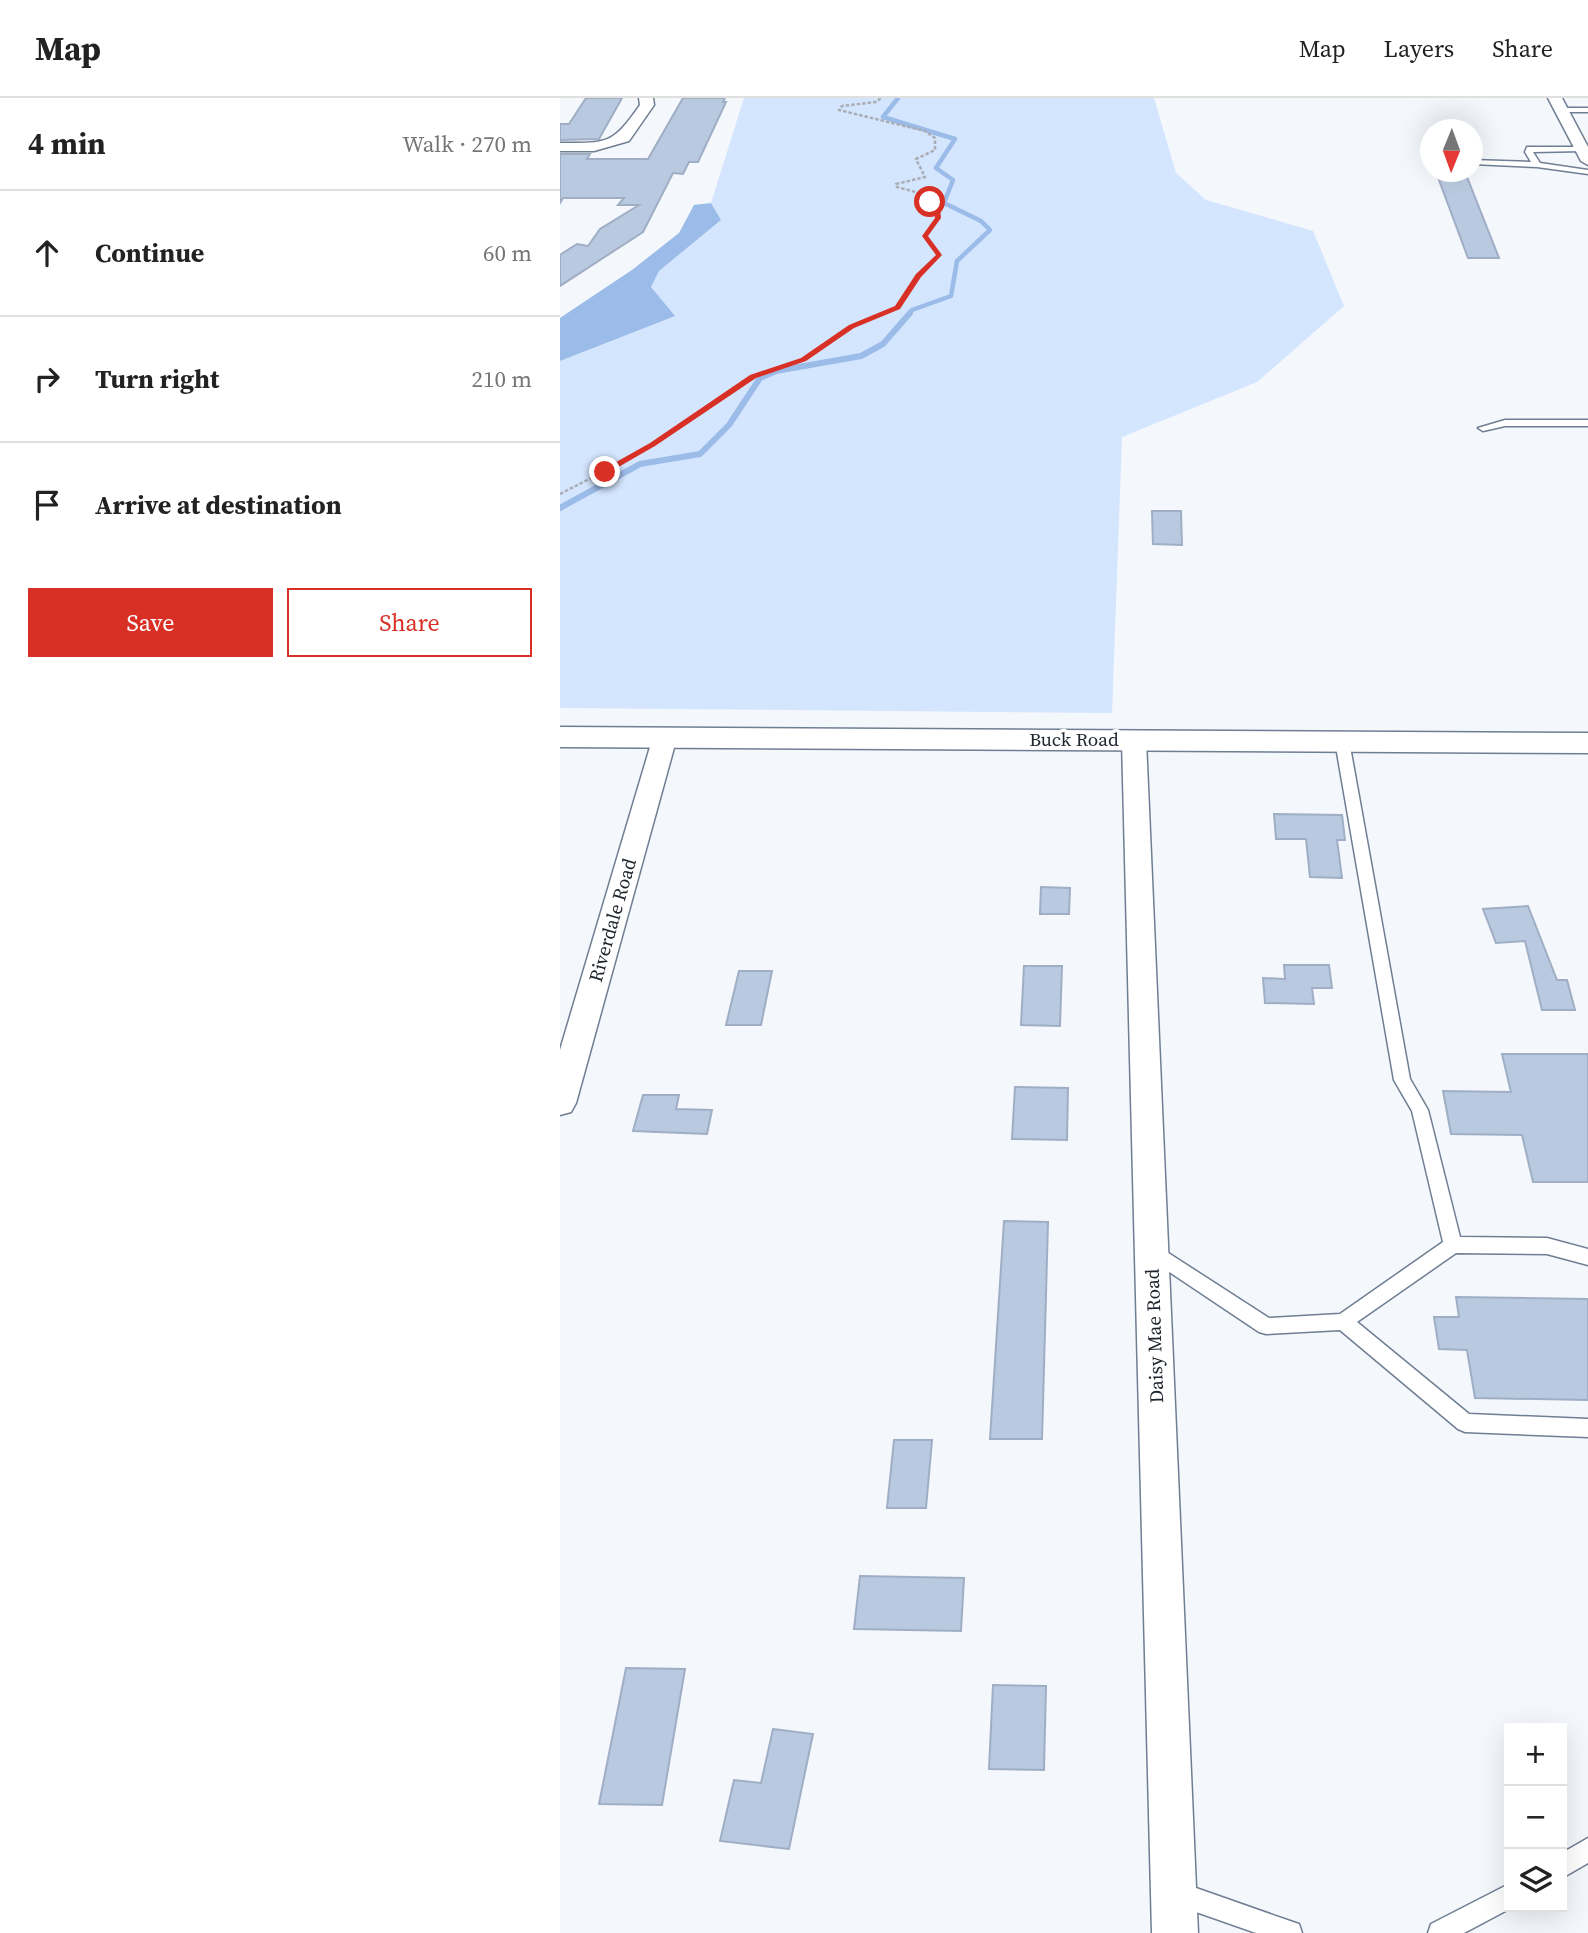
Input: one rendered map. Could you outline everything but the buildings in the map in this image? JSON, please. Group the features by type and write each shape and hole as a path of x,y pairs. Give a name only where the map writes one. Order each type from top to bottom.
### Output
{"street":[{"path":"560,147 594,147 624,138 647,105 646,98"},
{"path":"1561,109 1585,155"},
{"name":"Buck Road","path":"560,737 1588,743"},
{"name":"Riverdale Road","path":"560,1103 665,737"},
{"name":"Daisy Mae Road","path":"1133,740 1175,1933"}],"lane":[{"path":"1561,109 1588,110"},
{"path":"1561,109 1588,118"},
{"path":"1536,164 1530,149 1585,155"},
{"path":"1483,162 1536,164 1588,172"},
{"path":"1483,428 1505,423 1588,423"},
{"path":"1342,741 1402,1080 1420,1111 1453,1245"},
{"path":"1151,1251 1266,1326 1343,1322 1453,1245 1548,1246 1588,1257"},
{"path":"1343,1322 1465,1423 1588,1428"},
{"path":"1567,1863 1588,1850"},
{"path":"1173,1892 1290,1933"},
{"path":"1440,1933 1504,1899"}],"path":[{"path":"560,495 634,456 753,377 803,360 851,327 888,314 910,293 919,276 939,255 925,236 939,214 923,194 897,187 896,184 925,177 916,159 935,150 935,138 925,131 839,110 842,106 873,103 881,98"}],"shaded area":[{"path":"744,98 1154,98 1176,173 1206,200 1313,231 1344,306 1257,382 1122,437 1112,713 560,708 560,361 674,316 651,287 659,271 721,220 711,203"}],"water":[{"path":"711,203 721,220 659,271 651,287 675,316 560,361 560,318 632,270 679,233 694,205"}],"waterway":[{"path":"898,98 883,117 955,139 936,168 953,180 944,203 981,221 990,230 957,261 951,296 912,310 908,315"},
{"path":"560,508 640,464 700,454 729,425 760,378 776,371 861,356 883,344 910,313"}],"route":[{"path":"605,472 653,444 747,380 762,372 803,360 851,327 898,308 919,276 939,255 925,236 939,214 930,202"}]}
